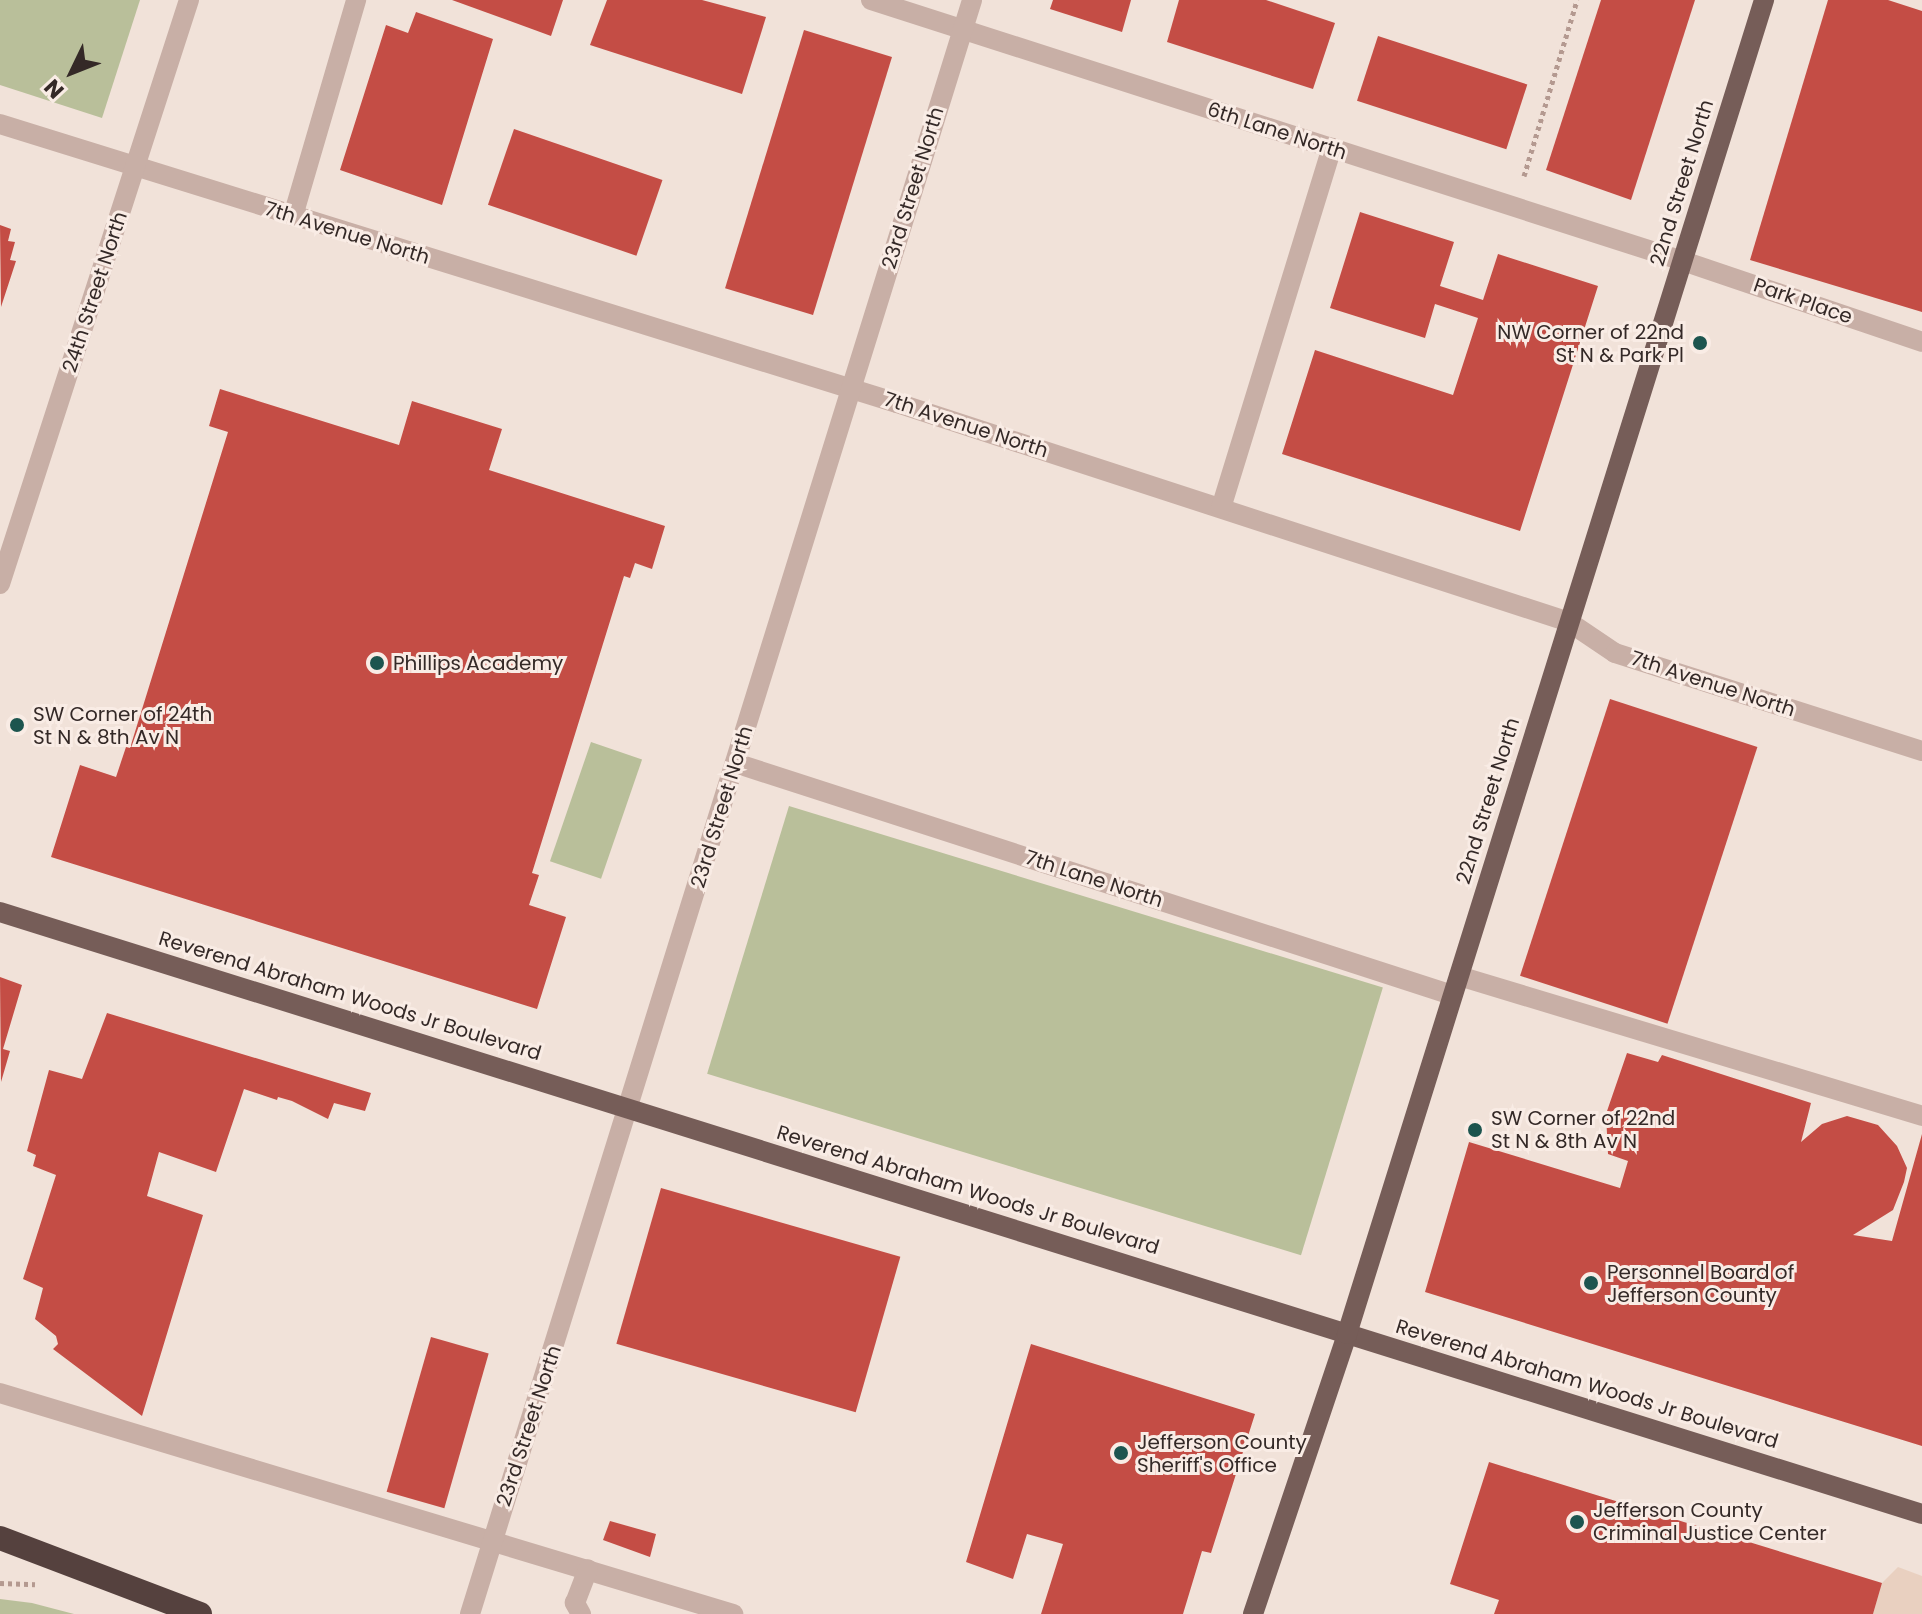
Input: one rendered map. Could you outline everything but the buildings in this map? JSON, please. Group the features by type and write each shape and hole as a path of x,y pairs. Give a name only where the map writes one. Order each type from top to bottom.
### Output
{"highway":[{"path":"0,1538 200,1614"}],"main road":[{"name":"22nd Street North","path":"1253,1614 1347,1334 1764,0"},
{"name":"Reverend Abraham Woods Jr Boulevard","path":"0,912 1922,1514"}],"street":[{"name":"24th Street North","path":"0,584 189,0"},
{"path":"293,216 356,0"},
{"name":"6th Lane North","path":"871,0 1683,261"},
{"name":"23rd Street North","path":"470,1614 972,0"},
{"name":"7th Avenue North","path":"0,124 852,388 1221,508 1569,622 1615,653 1922,751"},
{"path":"1221,508 1332,148"},
{"name":"Park Place","path":"1683,261 1922,342"},
{"name":"7th Lane North","path":"735,763 1456,986 1922,1116"},
{"path":"0,1393 733,1614"},
{"path":"581,1614 575,1603 588,1569"}],"path":[{"path":"1524,176 1577,0"}],"green space":[{"path":"0,0 140,0 102,118 0,85"},
{"path":"591,742 642,760 601,879 550,861"},
{"path":"789,806 1383,988 1301,1255 707,1074"},
{"path":"0,1599 32,1603 74,1614 0,1614"}],"shaded area":[{"path":"1898,1567 1922,1576 1922,1614 1873,1614 1882,1583"}],"place":[{"name":"NW Corner of 22nd St N & Park Pl","path":"1700,343"},
{"name":"Phillips Academy","path":"377,663"},
{"name":"SW Corner of 24th St N & 8th Av N","path":"17,725"},
{"name":"SW Corner of 22nd St N & 8th Av N","path":"1475,1130"},
{"name":"Personnel Board of Jefferson County","path":"1591,1283"},
{"name":"Jefferson County Sheriff's Office","path":"1121,1453"},
{"name":"Jefferson County Criminal Justice Center","path":"1577,1522"}]}
